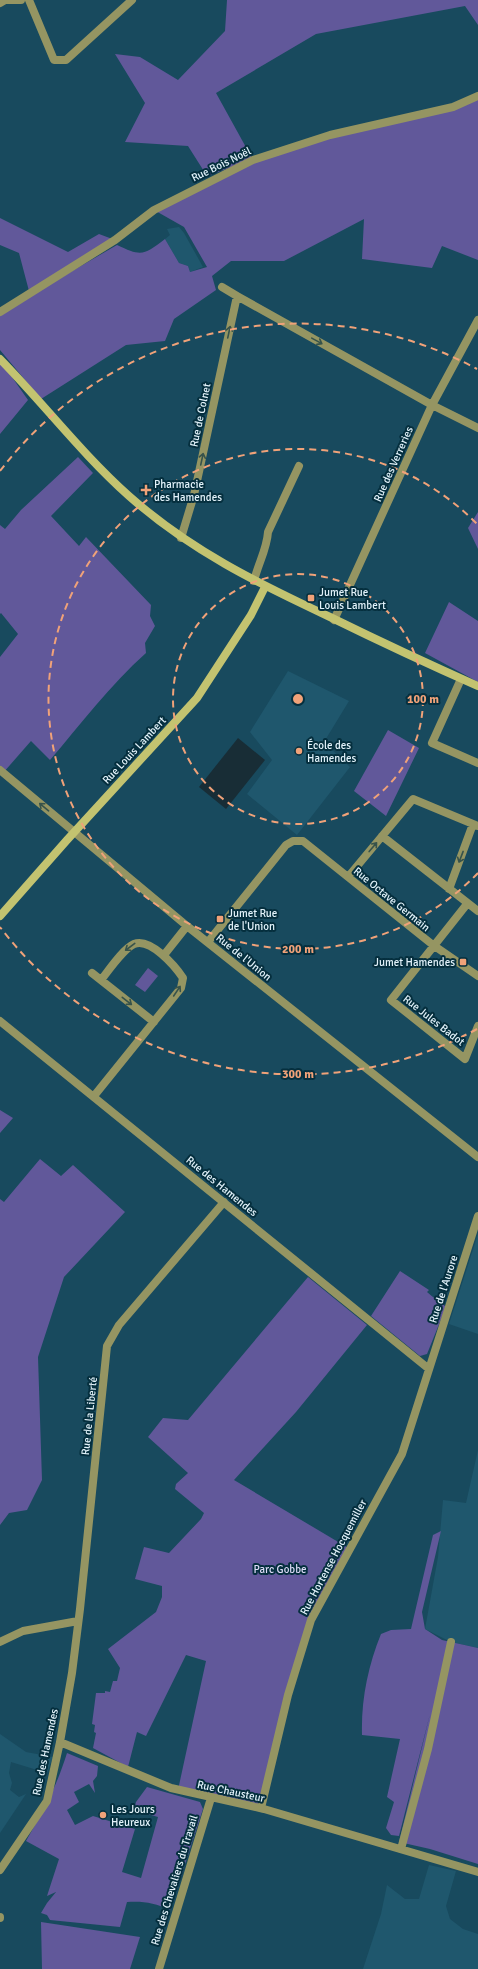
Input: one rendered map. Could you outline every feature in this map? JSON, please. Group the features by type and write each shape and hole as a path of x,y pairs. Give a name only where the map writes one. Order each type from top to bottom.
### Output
{"main road":[{"path":"0,359 85,453 129,496 181,538 214,560 265,587 478,686"},
{"name":"Rue Louis Lambert","path":"0,916 73,832 196,698 251,615 265,587"}],"street":[{"path":"0,3 5,0 22,0"},
{"path":"29,0 54,60 66,60 132,0"},
{"name":"Rue Bois Noël","path":"0,312 115,240 154,210 253,160 330,135 453,107 478,96"},
{"path":"222,287 478,428"},
{"name":"Rue de Colnet","path":"181,538 194,495 237,296"},
{"name":"Rue des Verreries","path":"334,620 432,404 478,320"},
{"path":"254,581 257,568 268,540 268,532 299,466"},
{"path":"461,679 432,743 478,763"},
{"name":"Rue de l'Union","path":"0,770 187,926 478,1157"},
{"path":"348,877 413,799 476,825 449,889"},
{"path":"382,836 467,904 478,911"},
{"name":"Rue Octave Germain","path":"208,942 286,845 293,841 302,841 433,945 478,976"},
{"name":"Rue Jules Badot","path":"467,904 433,945 391,1000 465,1059 478,1026"},
{"path":"164,956 187,926"},
{"path":"94,1096 181,988 182,978 164,956 145,943 136,943 127,948 101,980"},
{"path":"92,973 154,1022"},
{"name":"Rue des Hamendes","path":"0,1020 429,1369"},
{"name":"Rue de la Liberté","path":"72,1673 107,1346 119,1325 224,1202"},
{"name":"Rue de l'Aurore","path":"429,1369 478,1216"},
{"name":"Rue Hortense Hocquemiller","path":"262,1808 288,1695 311,1620 402,1454 429,1369"},
{"path":"0,1642 23,1631 78,1620"},
{"path":"401,1849 428,1749 451,1642"},
{"name":"Rue des Hamendes","path":"0,1870 47,1801 60,1742 72,1673"},
{"name":"Rue Chausteur","path":"60,1742 171,1788 262,1808 478,1872"},
{"name":"Rue des Chevaliers du Travail","path":"159,1969 211,1798"}],"shaded area":[{"path":"179,227 184,233 203,267 190,272 188,266 179,263 165,239 170,235 167,229"},
{"name":"École des Hamendes","path":"288,671 349,701 324,742 350,767 297,835 247,794 272,760 250,732"},
{"path":"238,738 265,760 226,809 199,787"},
{"path":"478,1234 478,1334 449,1324"},
{"path":"478,1450 478,1648 451,1642 425,1629 438,1557 443,1500 466,1503"},
{"path":"0,1734 26,1752 53,1757 47,1773 11,1762 9,1773 12,1783 10,1790 19,1797 26,1794 0,1833"},
{"path":"429,1865 456,1871 446,1906 450,1919 463,1929 478,1934 478,1969 363,1969 381,1914 387,1885 405,1899 419,1899"}],"green space":[{"path":"227,0 478,0 478,25 465,6 316,34 216,93 253,160 335,134 453,107 478,95 478,260 442,246 432,268 362,259 364,219 284,261 231,261 212,276 216,290 174,319 165,341 126,345 41,399 0,350 0,313 117,245 138,253 147,251 165,239 179,263 188,266 190,272 207,267 184,227 154,210 248,161 207,176 188,146 125,142 145,103 115,54 140,57 178,80 225,31"},
{"path":"0,218 68,252 99,234 115,240 29,291 19,253 0,245"},
{"path":"0,360 28,400 0,434"},
{"path":"78,457 93,473 51,516 79,546 86,537 151,605 150,616 155,626 145,643 146,653 108,691 50,760 31,741 3,773 0,770 0,657 18,634 1,613 0,614 0,525 5,529 21,510"},
{"path":"478,512 478,549 468,528"},
{"path":"449,602 478,621 478,682 425,653"},
{"path":"388,730 419,748 386,816 354,791"},
{"path":"148,968 158,976 145,992 135,985"},
{"path":"0,1110 13,1118 0,1133"},
{"path":"40,1159 61,1176 73,1165 125,1212 64,1277 38,1357 42,1480 27,1510 9,1513 0,1525 0,1199 4,1202"},
{"path":"400,1271 429,1290 427,1292 446,1307 427,1354 420,1356 371,1316"},
{"name":"Parc Gobbe","path":"308,1277 367,1325 296,1412 234,1480 350,1549 311,1620 261,1808 178,1790 206,1661 186,1655 146,1736 137,1732 128,1767 93,1748 96,1733 94,1732 95,1725 92,1724 96,1693 105,1693 105,1691 110,1692 113,1681 117,1681 120,1668 108,1649 156,1612 162,1597 162,1586 135,1579 144,1547 169,1553 201,1519 204,1513 175,1489 176,1484 188,1473 148,1437 163,1418 188,1420"},
{"path":"441,1531 422,1612 425,1629 442,1640 478,1648 478,1864 430,1849 399,1842 430,1714 399,1836 391,1835 386,1828 394,1802 387,1797 400,1739 362,1735 366,1683 376,1646 381,1634 391,1630 411,1629 433,1535"},
{"path":"67,1753 98,1766 97,1776 93,1781 95,1793 89,1784 74,1792 79,1802 67,1810 75,1825 93,1816 135,1829 122,1872 141,1878 158,1817 134,1810 136,1802 147,1787 200,1802 203,1809 170,1910 149,1903 127,1902 120,1927 50,1920 47,1915 41,1913 56,1892 47,1896 59,1859 26,1841 49,1798"},
{"path":"41,1922 140,1937 130,1969 42,1969"}],"place":[{"name":"Pharmacie des Hamendes","path":"146,490"},
{"name":"Jumet Rue Louis Lambert","path":"311,598"},
{"name":"École des Hamendes","path":"299,751"},
{"name":"Jumet Rue de l'Union","path":"220,919"},
{"name":"Jumet Hamendes","path":"463,962"},
{"name":"Les Jours Heureux","path":"103,1815"}]}
